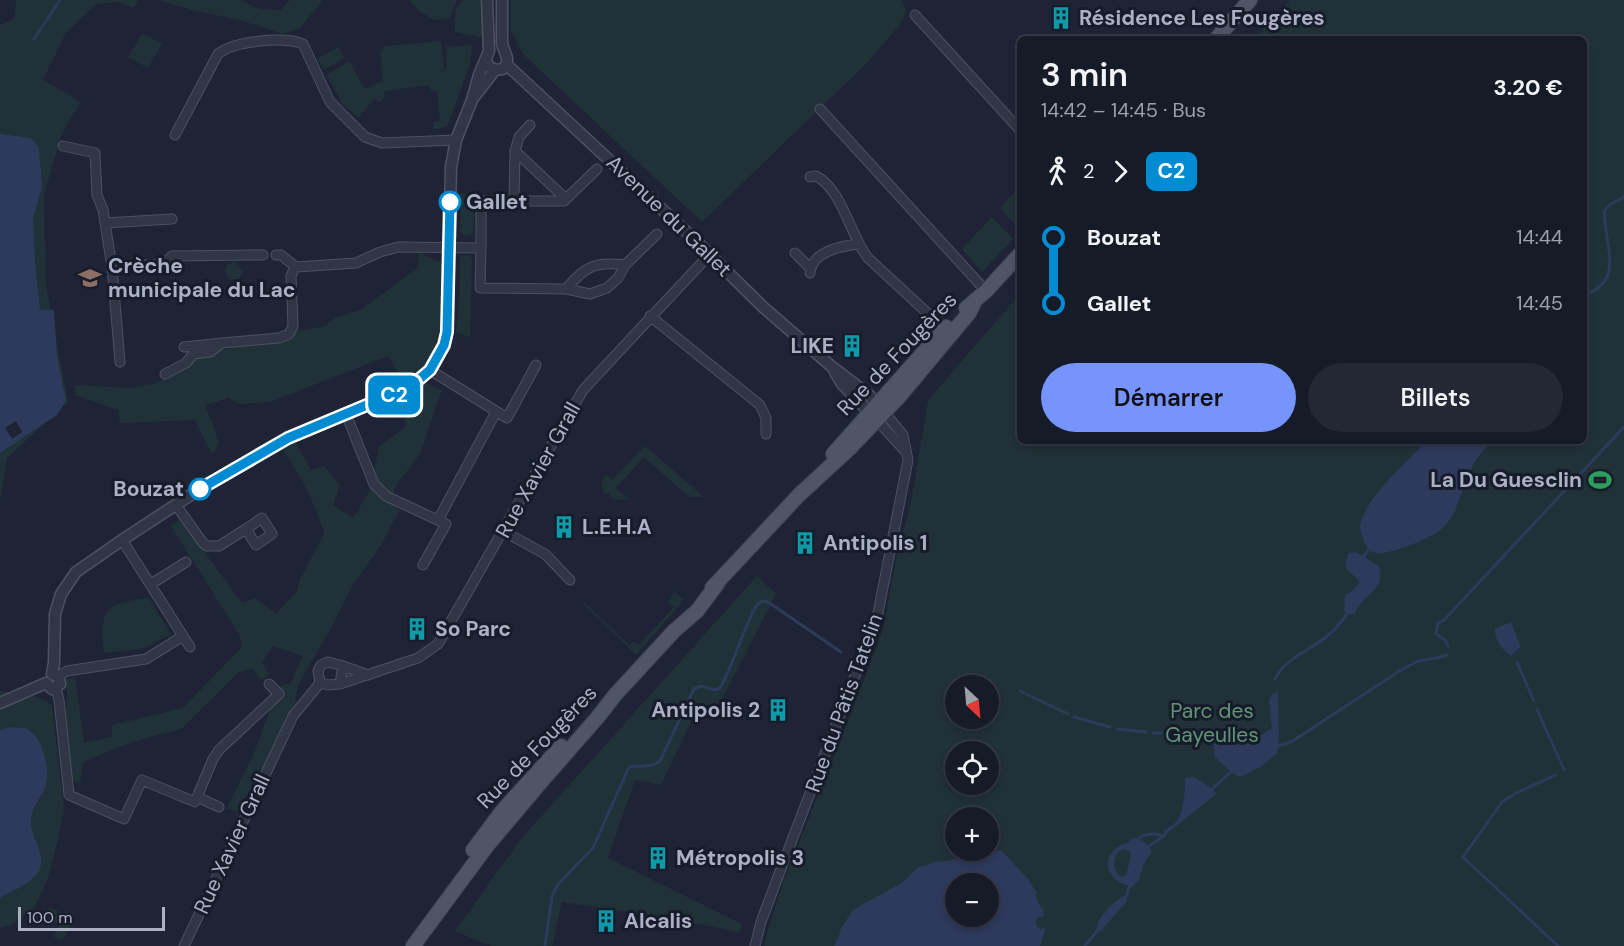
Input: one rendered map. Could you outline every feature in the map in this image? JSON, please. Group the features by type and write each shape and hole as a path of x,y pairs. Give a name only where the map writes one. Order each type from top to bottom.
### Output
{"main road":[{"path":"1219,36 1250,0"},
{"name":"Rue de Fougères","path":"413,946 441,906 471,854 508,804 575,732 615,695 674,631 692,607 718,583 799,495 816,473 877,412 947,331 969,313 974,303 1017,257"}],"street":[{"path":"487,0 488,66 495,70 500,70 507,65 508,57 503,50 502,0"},
{"path":"915,15 1017,127"},
{"path":"175,135 218,54 228,47 277,40 303,44 330,102 365,137 382,143 456,140"},
{"path":"269,684 279,694 219,750 195,802 142,780 124,819 69,795 59,700 56,688 50,688 54,663 55,614 60,594 76,572 122,540 270,448 402,392 430,370 444,345 447,332 452,167 456,140 472,100 474,87 488,55 495,48 503,50"},
{"name":"Avenue du Gallet","path":"507,65 710,254 763,307 831,366 842,384 877,412"},
{"path":"472,100 495,70"},
{"path":"820,109 986,291"},
{"path":"514,201 515,151 519,137 530,125"},
{"path":"63,146 95,153 97,195 103,210 112,267 120,362"},
{"path":"515,151 566,199"},
{"path":"597,169 564,201 481,201 480,288 566,289 590,294 607,288 618,278 625,265 657,234"},
{"path":"810,177 820,178 831,189 858,244 868,258 947,331"},
{"path":"105,223 172,219"},
{"path":"795,253 810,270 826,252 846,245 858,244"},
{"path":"276,255 281,255 296,267 356,263 398,247 481,248"},
{"name":"Rue Xavier Grall","path":"321,683 340,684 368,675 418,658 438,644 583,390 710,254"},
{"path":"112,267 164,264 172,256 263,255"},
{"path":"566,289 579,273 595,264 610,262 625,265"},
{"path":"184,347 279,338 289,334 293,326 291,276 296,267"},
{"path":"650,316 760,405 766,418 766,434"},
{"path":"165,374 186,363 193,354 210,352 222,343"},
{"path":"430,370 507,418 536,365"},
{"path":"438,520 496,412"},
{"name":"Rue du Pâtis Tatelin","path":"755,946 761,922 877,618 907,474 908,454 903,435 877,412"},
{"path":"346,414 374,484 386,496 446,524 423,565"},
{"path":"176,505 207,546 219,546 246,528"},
{"path":"503,531 545,554 570,580"},
{"path":"122,540 190,647"},
{"path":"151,584 186,562"},
{"path":"0,703 67,671 146,660 183,636"},
{"name":"Rue Xavier Grall","path":"321,683 318,671 321,665 328,662 343,666"},
{"path":"340,684 343,666 368,675"},
{"name":"Rue Xavier Grall","path":"184,946 293,716 321,683"},
{"path":"197,797 219,807"}],"green space":[{"path":"16,0 140,0 133,8 118,2 96,4 66,33 43,80 81,102 62,133 44,195 46,285 68,402 7,458 0,502 0,25 15,18"},
{"path":"159,0 240,0 259,9 281,10 290,0 323,0 300,28 283,34 240,20 196,11"},
{"path":"409,0 457,0 450,18 434,20 418,10"},
{"path":"463,0 481,0 483,38 455,32 455,11"},
{"path":"511,0 901,0 907,12 899,26 867,63 702,222 523,54 511,31"},
{"name":"Parc des Gayeulles","path":"1290,0 1624,0 1624,946 764,946 784,880 883,630 896,559 911,502 928,400 1017,297 1017,444 1587,444 1587,36 1258,36"},
{"path":"142,33 162,44 148,68 128,57"},
{"path":"441,41 444,69 441,72 446,69 447,47 472,45 470,64 447,127 434,129 433,122 440,121 437,91 430,92 429,85 384,91 385,97 379,103 374,99 359,118 343,105 326,75 349,61 365,89 383,81 380,52 385,46"},
{"path":"338,47 345,58 324,70 317,59"},
{"path":"1017,189 1017,227 1000,208"},
{"path":"461,194 477,195 473,234 464,236 460,232"},
{"path":"992,217 1013,239 982,272 962,249"},
{"path":"419,253 444,264 442,327 429,362 405,384 388,356 270,402 239,404 228,398 205,405 219,441 215,452 211,453 195,420 120,423 118,410 75,395 75,385 130,388 154,384 178,371 176,362 204,357 286,329 298,331 325,326 335,318 360,310 418,268"},
{"path":"463,255 470,256 472,259 470,337 456,332 460,258"},
{"path":"235,262 240,269 243,269 243,273 239,279 229,280 225,272 227,265"},
{"path":"422,381 442,390 420,454 397,484 389,502 400,510 381,545 351,588 298,685 294,706 239,813 227,808 254,753 279,686 290,684 303,656 273,646 262,663 269,674 261,680 252,668 238,673 181,729 132,742 83,762 80,783 70,780 65,728 67,694 65,680 75,677 84,743 112,737 112,725 183,708 242,647 240,636 171,526 180,519 242,603 256,598 276,614 297,591 300,579 324,534 306,489 281,447 294,440 311,470 324,466 340,485 333,505 353,518 369,492 379,447 406,426 403,407 411,402"},
{"path":"645,446 704,497 689,497 644,457 616,488 630,500 612,499 609,493 605,495 602,485 606,475 612,480"},
{"path":"757,576 776,594 716,711 699,705 661,785 635,780 608,858 742,924 740,932 562,902 552,946 491,946 455,931 519,841"},
{"path":"674,591 684,600 636,655 583,603 629,645 634,641 639,645 674,607 668,602"},
{"path":"149,598 171,634 145,648 104,653 103,627 108,611 113,606 122,603"},
{"path":"0,691 38,697 52,705 64,810 48,878 34,908 11,925 0,928 0,898 42,856 32,834 30,820 45,786 41,747 33,734 20,728 0,730"},
{"path":"50,908 70,916 53,923 48,910"},
{"path":"74,920 62,941 54,937 58,927"}],"water":[{"path":"0,134 31,138 39,148 42,187 33,218 40,310 54,310 57,356 66,401 57,415 0,453"},
{"path":"1423,444 1490,444 1475,462 1452,516 1440,530 1409,546 1376,553 1365,544 1360,525 1367,508 1382,488"},
{"path":"1356,552 1378,566 1380,582 1360,604 1355,614 1350,615 1344,611 1345,595 1360,582 1348,570 1346,564 1349,553"},
{"path":"1511,622 1521,647 1511,656 1496,638 1494,629"},
{"path":"1278,691 1277,753 1262,766 1241,777 1232,773 1215,757 1214,745 1254,738 1272,729 1269,701 1271,695"},
{"path":"11,727 27,729 39,741 45,758 47,775 44,790 31,819 41,865 35,877 0,898 0,730"},
{"path":"1194,777 1213,789 1216,794 1165,835 1163,831 1176,822 1180,814 1185,778"},
{"path":"1134,838 1145,842 1152,851 1143,866 1138,881 1130,889 1112,876 1108,860 1115,849","holes":["1124,849 1130,851 1131,856 1126,875 1120,877 1114,862 1117,853"]},
{"path":"999,851 1002,851 1028,879 1043,908 1044,916 1037,918 1036,924 1039,929 1046,928 1040,946 834,946 843,925 853,910 903,882 917,868 938,861 999,861"},
{"path":"1124,896 1128,900 1101,931 1096,932 1105,911"}],"pier":[{"path":"16,421 22,432 12,439 5,428"}],"waterway":[{"path":"34,39 60,0"},
{"path":"1587,294 1596,289 1608,273 1610,262 1604,212 1609,205 1624,197"},
{"path":"1448,646 1445,640 1436,634 1438,623 1444,620 1624,427"},
{"path":"1362,558 1371,547"},
{"path":"545,946 552,896 558,884 593,848 628,769 631,766 650,766 660,761 694,689 701,686 715,690 720,688 755,607 759,603 768,602 841,652"},
{"path":"1275,679 1291,660 1333,631 1348,612"},
{"path":"1274,747 1291,742 1401,670 1418,661 1447,655"},
{"path":"1517,662 1534,701"},
{"path":"1020,691 1068,714"},
{"path":"1537,709 1564,770"},
{"path":"1074,717 1110,727"},
{"path":"1117,729 1146,732"},
{"path":"1153,733 1179,733 1206,737 1217,746"},
{"path":"1211,790 1233,770"},
{"path":"1556,775 1502,802 1463,857 1558,946"},
{"path":"1139,841 1139,838 1145,836 1166,834"},
{"path":"1146,848 1163,837"},
{"path":"1125,899 1130,885"},
{"path":"1085,946 1097,931"}],"bus line":[{"name":"C2","path":"200,489 288,438 402,392 430,370 444,345 447,332 450,202"}],"place":[{"name":"Résidence Les Fougères","path":"1061,18"},
{"name":"Gallet","path":"450,202"},
{"name":"Crèche municipale du Lac","path":"90,278"},
{"name":"LIKE","path":"852,346"},
{"name":"La Du Guesclin","path":"1600,480"},
{"name":"Bouzat","path":"200,489"},
{"name":"L.E.H.A","path":"564,527"},
{"name":"Antipolis 1","path":"805,543"},
{"name":"So Parc","path":"417,629"},
{"name":"Antipolis 2","path":"778,710"},
{"name":"Métropolis 3","path":"658,858"},
{"name":"Alcalis","path":"606,921"}]}
